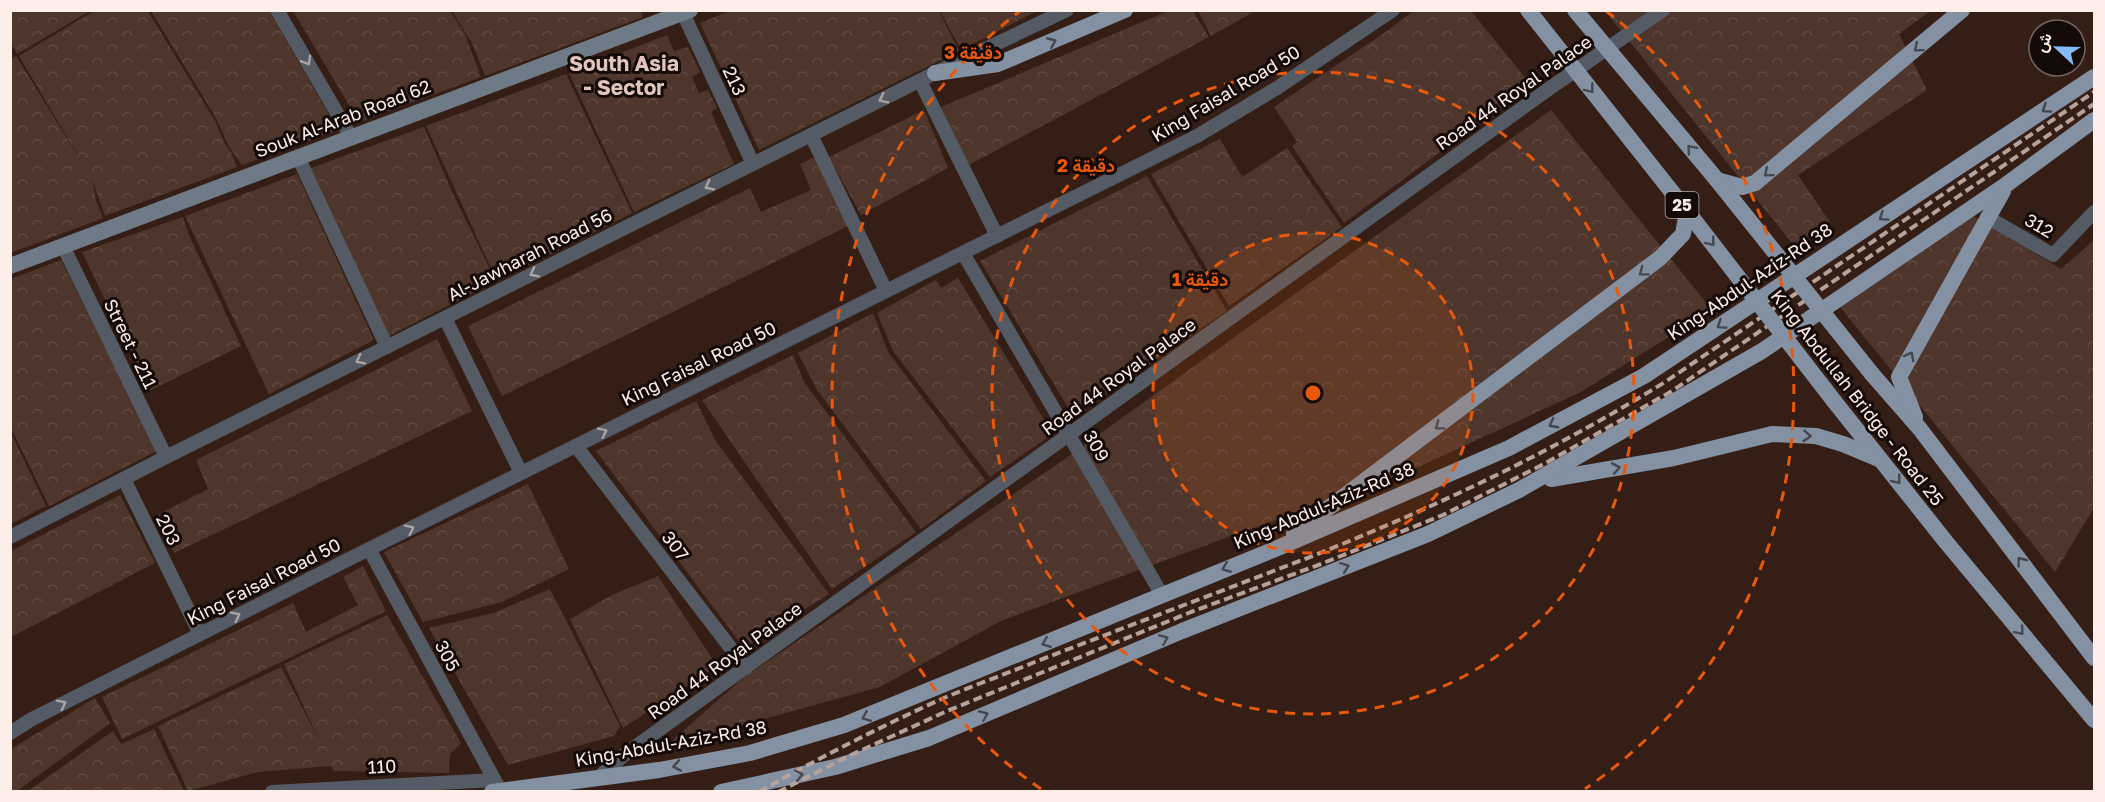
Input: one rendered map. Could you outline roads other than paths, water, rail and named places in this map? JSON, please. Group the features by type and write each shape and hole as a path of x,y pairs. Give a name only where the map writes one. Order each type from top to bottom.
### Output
{"main road":[{"path":"928,77 998,64 1125,10"},
{"name":"King Abdullah Bridge - Road 25","path":"1528,10 1881,460 2094,720"},
{"name":"King Abdullah Bridge - Road 25","path":"1575,10 1717,180 1872,374 1920,429 2094,658"},
{"path":"1717,180 1742,187 1755,183 1962,10"},
{"name":"Souk Al-Arab Road 62","path":"10,266 687,12"},
{"name":"King-Abdul-Aziz-Rd 38","path":"495,787 659,770 750,753 844,725 1274,549 1509,448 1644,376 2094,77"},
{"path":"722,792 835,767 929,738 1182,631 1428,534 1538,481 1762,351 2007,184 2094,120"},
{"path":"1920,429 1899,377 2007,184"},
{"path":"1274,549 1660,258 1683,234 1686,211"},
{"path":"1538,481 1674,458 1772,434 1816,436 1843,444 1881,460"}],"street":[{"path":"277,10 351,137"},
{"name":"Al-Jawharah Road 56","path":"10,537 387,346 928,77 1068,10"},
{"name":"King Faisal Road 50","path":"10,733 32,719 369,549 1197,136 1277,88 1393,10"},
{"name":"Road 44 Royal Palace","path":"599,777 624,755 1550,88 1664,10"},
{"name":"213","path":"687,12 753,164"},
{"path":"928,77 997,236"},
{"path":"811,135 886,291"},
{"path":"298,157 387,346"},
{"name":"312","path":"1987,217 2053,255 2094,212"},
{"name":"Street - 211","path":"63,246 166,457"},
{"name":"309","path":"963,253 1161,595"},
{"path":"445,318 521,473"},
{"name":"307","path":"576,446 746,668"},
{"name":"203","path":"124,480 200,634"},
{"name":"305","path":"369,549 495,787"},
{"name":"110","path":"272,792 495,787"}],"railway":[{"path":"759,792 937,701 1315,555 1406,517 1537,455 1665,382 2094,92"},
{"path":"778,792 851,755 947,711 1191,612 1321,564 1443,515 1544,464 1672,391 2094,104"}],"district":[{"name":"South Asia - Sector","path":"624,76"}]}
